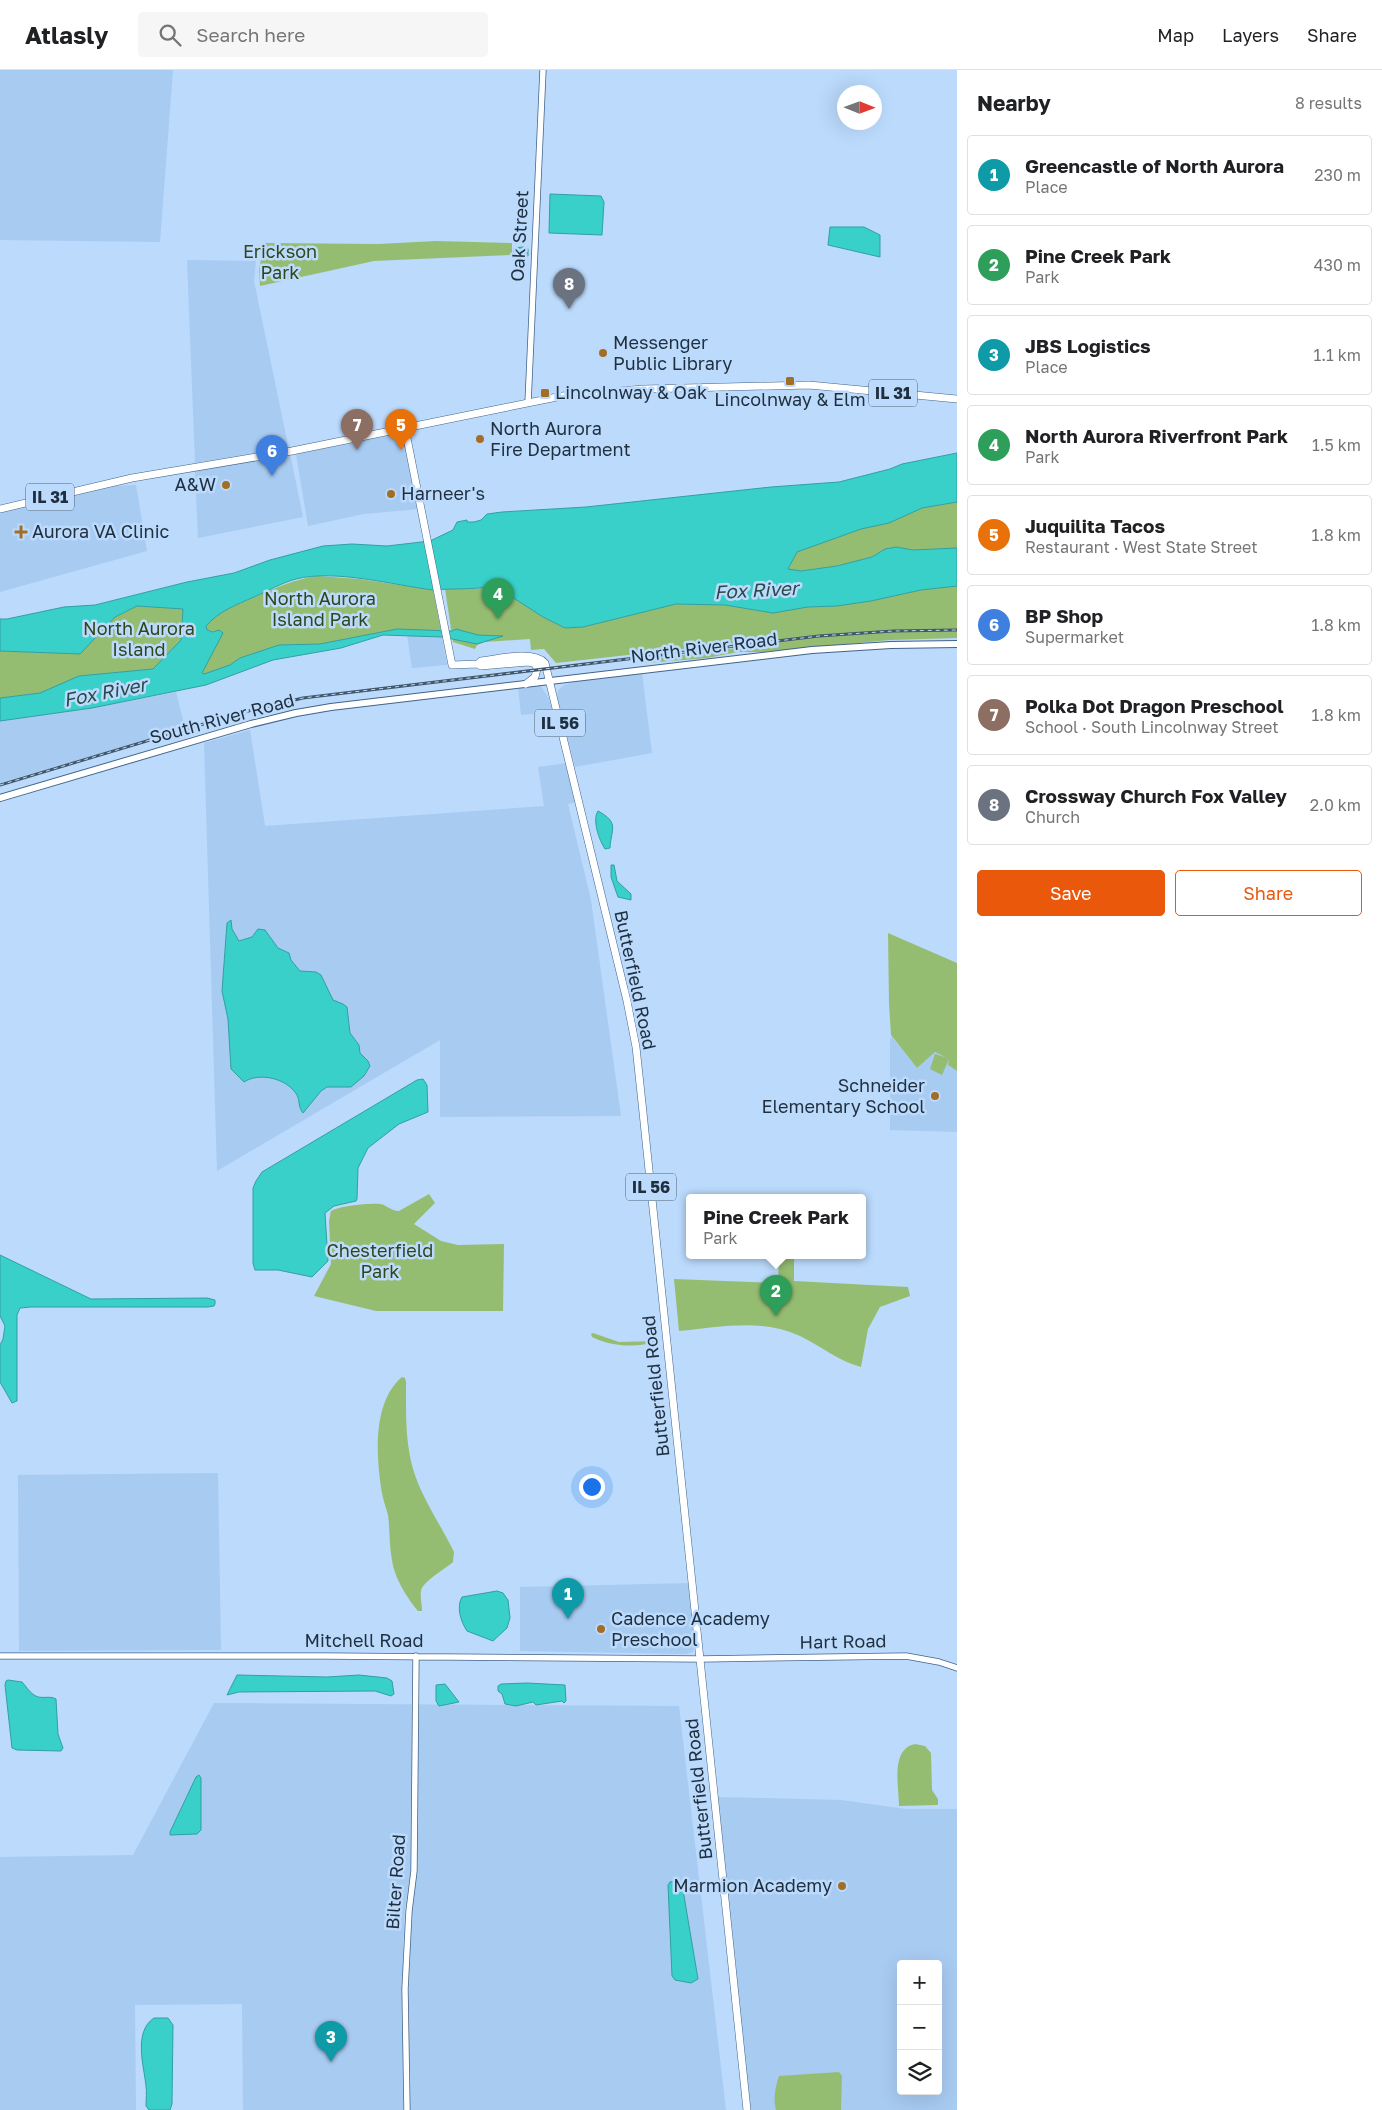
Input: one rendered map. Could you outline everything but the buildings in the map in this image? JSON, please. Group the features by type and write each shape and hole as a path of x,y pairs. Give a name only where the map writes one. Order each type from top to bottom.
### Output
{"main road":[{"name":"IL 31","path":"0,509 132,478 292,451 562,396 622,390 792,386 830,387 957,399"},
{"path":"405,428 452,665 478,664 481,666 528,662 546,667"},
{"name":"North River Road","path":"456,692 822,649 891,644 957,644"},
{"path":"478,664 481,661 530,656 542,660 546,667"},
{"path":"526,684 535,677 536,664"},
{"name":"Butterfield Road","path":"546,667 625,992 636,1047 747,2110"},
{"name":"South River Road","path":"0,798 271,718 331,707 456,692"}],"street":[{"name":"Oak Street","path":"528,403 542,70"},
{"name":"Mitchell Road","path":"0,1656 416,1656 727,1659"},
{"name":"Bilter Road","path":"407,2110 406,1989 409,1911 414,1872 416,1656"},
{"name":"Hart Road","path":"727,1659 906,1656 939,1662 957,1668"}],"shaded area":[{"path":"0,70 173,70 160,242 0,240"},
{"path":"187,260 256,261 254,281 288,445 287,448 195,463"},
{"path":"402,433 420,509 364,514 308,526 296,454"},
{"path":"289,455 303,517 198,538 195,470"},
{"path":"136,485 147,551 0,592 0,513 110,486"},
{"path":"407,635 442,637 447,665 412,668"},
{"path":"642,673 652,753 575,767 557,697 558,690 564,685 575,682"},
{"path":"541,686 549,699 553,712 521,715 518,687"},
{"path":"176,692 185,728 0,783 0,721 92,708"},
{"path":"250,730 265,826 544,806 538,767 567,763 578,802 568,804 591,900 621,1116 440,1117 440,1040 217,1171 204,743"},
{"path":"892,1037 917,1068 934,1052 949,1059 948,1065 957,1071 957,1132 890,1130 890,1038"},
{"path":"218,1473 221,1650 19,1651 18,1475"},
{"path":"690,1583 695,1645 693,1652 686,1654 520,1651 520,1587"},
{"path":"214,1703 679,1706 726,2110 409,2110 410,1878 405,1908 403,1948 403,2110 243,2110 242,2004 135,2005 136,2110 0,2110 0,1857 133,1855"},
{"name":"Marmion Academy","path":"718,1797 841,1800 906,1809 957,1809 957,2110 750,2110"}],"green space":[{"name":"Erickson Park","path":"436,241 512,243 512,255 374,261 260,286 259,270 264,243 379,244"},
{"path":"957,502 957,548 913,550 896,547 885,549 872,557 837,566 801,571 788,570 797,552 861,529 889,523 922,508"},
{"name":"North Aurora Island Park","path":"318,576 359,579 433,590 441,631 397,629 320,644 279,645 240,658 230,665 204,675 202,673 222,633 207,630 206,626 211,620 235,605 279,587"},
{"path":"495,586 543,617 565,628 583,627 676,604 725,605 773,613 808,607 837,606 921,590 957,586 957,638 890,640 764,652 738,652 707,658 646,663 643,660 761,645 763,640 556,663 544,649 531,650 530,639 484,642 477,645 475,649 453,642 445,589 476,589"},
{"name":"North Aurora Island","path":"137,606 183,609 181,640 153,669 79,676 40,693 0,698 0,651 79,654 115,617"},
{"path":"888,933 957,963 957,1071 948,1065 949,1059 942,1075 930,1069 935,1054 945,1057 935,1052 917,1068 891,1035"},
{"name":"Chesterfield Park","path":"429,1194 435,1203 414,1224 441,1241 458,1245 504,1244 503,1311 376,1311 314,1296 331,1264 329,1221 331,1211 347,1206 375,1204 399,1211"},
{"path":"779,1259 794,1259 794,1281 908,1287 910,1296 880,1307 868,1329 861,1367 837,1357 800,1336 770,1327 740,1325 679,1331 674,1279 778,1283"},
{"path":"593,1333 619,1342 659,1341 642,1345 616,1345 592,1337 591,1334"},
{"path":"402,1377 405,1378 406,1382 407,1437 413,1469 426,1501 454,1552 453,1562 422,1587 422,1611 418,1611 405,1594 393,1567 388,1515 382,1496 378,1464 378,1431 381,1415 385,1401 392,1388"},
{"path":"915,1744 925,1746 931,1753 932,1790 938,1799 938,1805 899,1806 897,1779 899,1761 907,1747"},
{"path":"839,2072 842,2076 841,2110 776,2110 775,2093 779,2076"}],"water":[{"path":"550,194 601,196 604,202 602,235 549,233"},
{"path":"830,227 864,227 880,235 880,257 828,245"},
{"path":"523,247 528,249 528,256 513,256 514,248"},
{"name":"Fox River","path":"957,453 957,502 922,508 889,523 861,529 797,552 788,569 801,571 837,566 872,557 885,549 896,547 913,550 957,548 957,586 921,590 837,606 808,607 773,613 725,605 676,604 583,627 565,628 543,617 495,586 433,590 364,579 311,576 280,585 216,616 206,626 207,630 213,632 219,630 223,633 202,673 204,674 230,665 240,658 279,645 320,644 397,629 452,631 456,629 478,635 503,636 477,644 442,637 383,635 341,648 273,660 206,685 92,708 0,721 0,698 40,693 79,676 153,669 181,640 183,609 137,606 115,617 80,654 0,651 0,619 64,607 95,605 187,582 234,573 270,560 323,546 352,544 387,546 430,541 453,530 457,522 467,520 467,522 474,522 481,520 487,514 586,507 771,487 839,482 890,469 902,464"},
{"path":"598,811 605,815 612,823 610,848 605,849 599,835 596,825"},
{"path":"611,865 614,865 617,881 631,894 631,900 618,897 611,877"},
{"path":"231,920 232,929 239,941 252,937 258,929 265,930 278,948 289,953 291,960 300,971 316,972 321,975 333,1000 347,1007 350,1033 359,1045 360,1053 370,1066 364,1076 351,1087 327,1087 321,1091 303,1113 297,1095 287,1084 265,1077 257,1077 244,1082 231,1069 228,1019 222,991 227,923"},
{"path":"423,1079 427,1085 428,1112 399,1124 368,1148 358,1168 356,1201 334,1206 325,1213 328,1261 312,1277 278,1270 255,1270 253,1263 253,1188 262,1172 417,1080"},
{"path":"0,1255 91,1299 207,1298 215,1300 215,1304 208,1307 20,1308 17,1315 17,1401 12,1403 0,1382 0,1345 5,1326 0,1316"},
{"path":"497,1591 503,1593 508,1600 510,1618 507,1628 493,1641 467,1631 461,1619 459,1605 462,1597"},
{"path":"237,1675 327,1677 359,1675 387,1678 392,1681 394,1694 391,1696 375,1691 239,1692 227,1695"},
{"path":"8,1680 22,1682 37,1696 56,1699 58,1734 63,1748 61,1751 17,1750 12,1748 5,1685"},
{"path":"445,1684 459,1702 439,1706 436,1701 436,1685"},
{"path":"501,1684 565,1685 566,1701 564,1703 562,1701 536,1705 533,1702 516,1706 505,1704 502,1694 498,1691 498,1686"},
{"path":"199,1775 201,1778 201,1830 197,1834 170,1835 196,1777"},
{"path":"676,1881 682,1884 698,1979 691,1983 675,1980 672,1976 668,1885 670,1882"},
{"path":"154,2018 168,2018 173,2025 172,2104 170,2110 149,2110 146,2106 146,2088 141,2050 144,2032"}],"railway":[{"path":"0,785 240,713 303,698 819,636 893,631 957,630"}],"place":[{"name":"Crossway Church Fox Valley","path":"569,309"},
{"name":"Messenger Public Library","path":"603,353"},
{"name":"Lincolnway & Elm","path":"790,381"},
{"name":"Lincolnway & Oak","path":"545,393"},
{"name":"North Aurora Fire Department","path":"480,439"},
{"name":"Polka Dot Dragon Preschool","path":"357,450"},
{"name":"Juquilita Tacos","path":"401,450"},
{"name":"BP Shop","path":"272,476"},
{"name":"A&W","path":"226,485"},
{"name":"Harneer's","path":"391,494"},
{"name":"Aurora VA Clinic","path":"21,532"},
{"name":"North Aurora Riverfront Park","path":"498,619"},
{"name":"Schneider Elementary School","path":"935,1096"},
{"name":"Pine Creek Park","path":"776,1316"},
{"name":"Greencastle of North Aurora","path":"568,1619"},
{"name":"Cadence Academy Preschool","path":"601,1629"},
{"name":"Marmion Academy","path":"842,1886"},
{"name":"JBS Logistics","path":"331,2062"}]}
